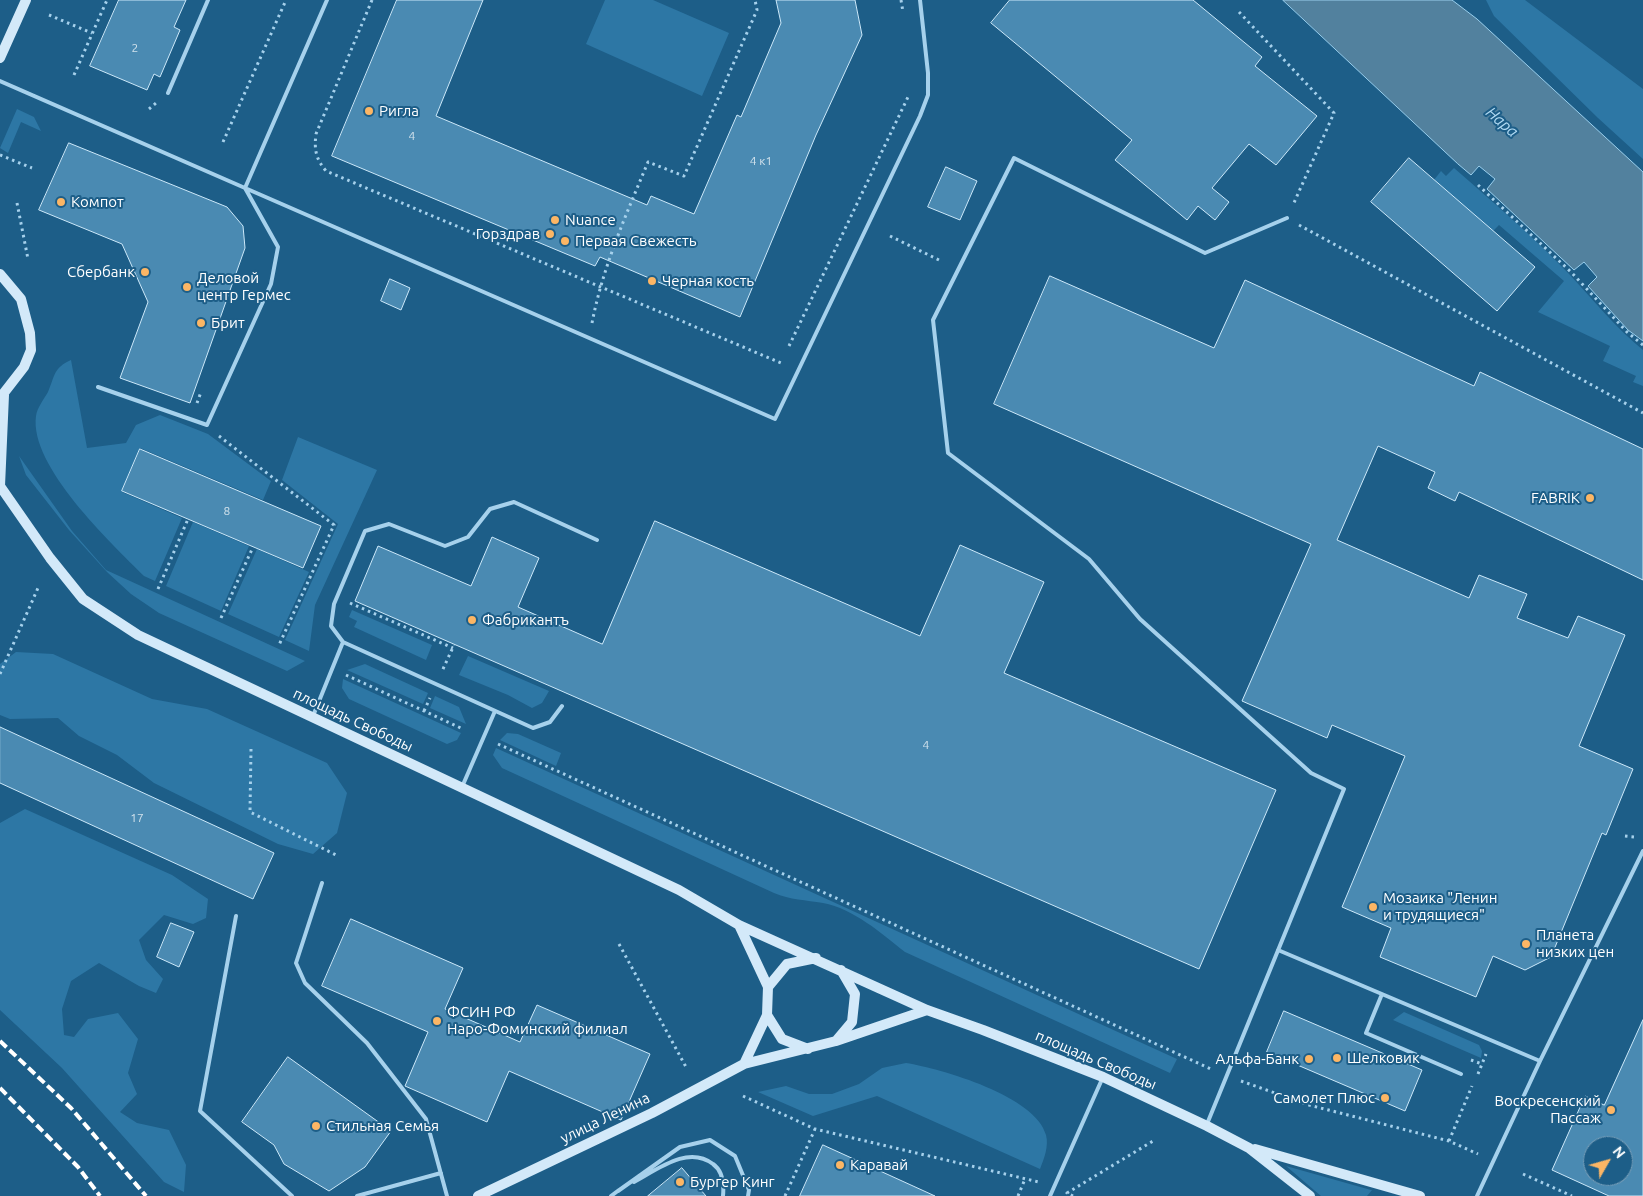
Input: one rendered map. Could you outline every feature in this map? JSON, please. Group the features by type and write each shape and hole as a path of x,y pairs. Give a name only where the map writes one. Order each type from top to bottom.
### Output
{"main road":[{"path":"0,58 26,0"},
{"path":"0,274 21,299 30,332 30,350 24,367 2,396"},
{"name":"площадь Свободы","path":"2,396 0,486 50,558 83,599 138,635 679,890 739,924 927,1010 1103,1077 1207,1126 1249,1148 1310,1196"},
{"path":"739,924 768,987 767,1015 744,1064"},
{"path":"768,987 787,964 816,958"},
{"path":"836,1041 852,1022 855,994 841,970"},
{"path":"767,1015 782,1039 809,1049 927,1010"},
{"name":"улица Ленина","path":"478,1196 652,1112 744,1064 809,1049"},
{"name":"площадь Свободы","path":"1249,1148 1420,1196"}],"lane":[{"path":"168,93 208,0"},
{"path":"245,188 327,0"},
{"path":"0,81 775,419 920,116 928,95 928,73 920,0"},
{"path":"1207,1126 1344,789 1311,773 1148,626 1089,559 948,453 933,320 1014,158 1205,253 1287,218"},
{"path":"98,386 207,425 271,284 278,247 245,188"},
{"path":"562,706 550,722 533,728 495,711 344,642 330,626 334,604 365,530 389,524 445,546 468,537 490,509 514,502 597,540"},
{"path":"312,718 344,642"},
{"path":"461,788 495,711"},
{"path":"1477,1196 1540,1061 1643,850"},
{"path":"322,883 296,964 305,983 367,1042 426,1119 447,1196"},
{"path":"236,916 200,1112 292,1196"},
{"path":"1278,950 1540,1061"},
{"path":"1382,994 1366,1033 1461,1074"},
{"path":"1050,1196 1103,1077"},
{"path":"611,1196 680,1147 710,1140 735,1156 749,1190 748,1196"},
{"path":"618,1191 671,1162 695,1155 706,1158 718,1167 724,1185 723,1196"},
{"path":"358,1196 441,1173"}],"path":[{"path":"74,75 106,0"},
{"path":"223,142 286,0"},
{"path":"372,0 316,134 314,149 319,162 326,171 781,364 910,91"},
{"path":"589,338 599,286 648,162 684,176 757,10 755,0"},
{"path":"901,0 904,17"},
{"path":"1239,12 1334,114 1287,218 1643,413"},
{"path":"49,15 92,33"},
{"path":"0,155 32,168"},
{"path":"1478,185 1572,272 1627,332 1643,345"},
{"path":"18,203 28,259"},
{"path":"890,236 941,261"},
{"path":"207,425 334,525 280,644"},
{"path":"158,589 188,519"},
{"path":"221,618 253,547"},
{"path":"0,674 38,588"},
{"path":"350,603 453,646 444,667"},
{"path":"345,675 463,729"},
{"path":"498,744 1227,1076 1309,1105 1449,1141 1478,1154"},
{"path":"251,749 250,812 336,855"},
{"path":"619,944 686,1067"},
{"path":"1449,1141 1488,1050"},
{"path":"743,1096 815,1129 1040,1182"},
{"path":"785,1196 815,1129"},
{"path":"1073,1196 1067,1193 1153,1141"},
{"path":"1523,1174 1572,1196"},
{"path":"1018,1196 1025,1179"}],"shaded area":[{"path":"605,0 653,0 729,33 702,96 586,44"},
{"path":"1486,0 1525,0 1643,89 1643,159 1598,118 1494,16"},
{"path":"17,109 34,117 41,131 21,122 8,153 0,148"},
{"path":"1454,168 1514,220 1570,275 1614,323 1643,350 1643,386 1633,382 1636,376 1603,361 1610,346 1538,312 1564,281 1499,225 1493,231 1434,180 1441,171 1446,176"},
{"path":"71,360 87,448 126,443 136,425 160,415 208,434 271,481 263,500 140,448 122,492 182,518 155,581 144,576 93,524 58,480 45,457 37,436 36,416 38,410 58,369"},
{"path":"298,437 377,470 315,605 309,651 285,640 338,524 282,480"},
{"path":"19,456 72,531 106,570 305,661 287,671 159,613 131,594 107,572 69,530 26,475"},
{"path":"193,522 249,546 221,611 166,586"},
{"path":"257,549 309,572 279,637 228,614"},
{"path":"352,610 432,645 426,660 354,627 357,621 349,617"},
{"path":"16,652 53,654 152,699 207,709 327,763 347,793 337,833 313,854 278,844 154,783 117,755 79,736 58,718 10,719 0,715 0,664"},
{"path":"468,656 549,691 542,703 532,708 508,695 459,675"},
{"path":"365,664 428,693 423,704 347,670"},
{"path":"343,679 461,733 457,740 447,744 349,699 342,688"},
{"path":"435,696 459,707 466,724 430,708"},
{"path":"507,733 518,734 561,753 556,766 500,740"},
{"path":"496,748 1177,1059 1170,1073 905,952 867,923 846,911 823,903 774,893 502,768 493,755"},
{"path":"25,809 172,875 208,899 206,918 193,924 164,915 139,940 146,960 163,979 156,993 139,986 99,963 71,981 62,1009 64,1035 74,1037 88,1019 118,1013 138,1039 128,1073 137,1094 120,1112 137,1123 169,1130 186,1165 184,1192 164,1182 62,1068 0,1010 0,823"},
{"path":"1404,1012 1479,1045 1482,1051 1481,1058 1393,1020"},
{"path":"906,1063 963,1078 1007,1097 1025,1108 1039,1121 1047,1139 1040,1169 877,1096 813,1116 758,1092 786,1086 809,1094 832,1094 859,1084 882,1068"},
{"path":"1286,1166 1372,1190 1367,1196 1321,1196"}],"water":[{"name":"Нара","path":"1283,0 1452,0 1477,19 1643,172 1643,341 1628,330 1588,286 1597,277 1584,262 1574,270 1487,189 1495,179 1479,166 1471,175"}],"building":[{"path":"119,0 186,0 174,27 180,30 160,77 154,74 147,90 90,66"},
{"path":"397,0 483,0 436,116 647,205 651,196 694,214 737,115 741,117 781,23 776,0 855,0 862,35 816,135 740,317 600,257 595,266 332,156"},
{"path":"1010,0 1193,0 1262,57 1255,66 1317,116 1276,165 1249,144 1212,188 1229,202 1215,220 1198,206 1187,220 1115,160 1132,140 991,23"},
{"name":"Деловой центр Гермес","path":"69,143 227,207 243,226 245,248 190,403 120,378 148,302 122,244 39,210"},
{"path":"1409,158 1535,267 1497,311 1371,202"},
{"path":"946,167 977,181 960,220 928,207"},
{"path":"1050,276 1214,348 1245,280 1474,386 1480,372 1643,449 1643,580 1459,492 1455,501 1428,488 1435,472 1378,446 1337,540 1469,598 1479,575 1527,594 1517,618 1568,638 1578,616 1625,635 1579,746 1633,769 1606,835 1602,833 1551,957 1525,970 1493,956 1476,997 1380,957 1391,928 1342,907 1405,756 1332,725 1327,738 1242,701 1311,544 994,404"},
{"path":"390,279 410,288 401,310 381,301"},
{"path":"140,449 321,526 303,568 122,491"},
{"path":"655,521 920,636 960,545 1044,582 1004,673 1276,790 1199,969 355,601 378,546 471,586 492,537 539,558 518,607 602,644"},
{"path":"0,727 274,853 253,899 0,783"},
{"name":"ФСИН РФ Наро-Фоминский филиал","path":"351,919 463,968 445,1009 520,1042 537,1005 650,1054 621,1120 509,1071 487,1122 405,1086 428,1032 322,986"},
{"path":"171,923 194,932 179,967 157,957"},
{"name":"Шелковик","path":"1284,1011 1422,1070 1405,1111 1267,1052"},
{"name":"Воскресенский Пассаж","path":"1643,1020 1643,1196 1609,1196 1587,1186 1633,1186 1633,1136 1583,1136 1583,1184 1552,1170 1585,1096 1604,1105"},
{"name":"Стильная Семья","path":"288,1057 391,1131 365,1167 329,1191 284,1164 274,1145 242,1122"},
{"name":"Каравай","path":"823,1145 935,1196 800,1196"},
{"name":"Бургер Кинг","path":"682,1168 706,1196 648,1196"}],"railway":[{"path":"0,1041 71,1108 146,1196"},
{"path":"0,1088 78,1167 100,1196"}],"place":[{"name":"Ригла","path":"369,111"},
{"name":"Компот","path":"61,202"},
{"name":"Nuance","path":"555,220"},
{"name":"Горздрав","path":"550,234"},
{"name":"Первая Свежесть","path":"565,241"},
{"name":"Сбербанк","path":"145,272"},
{"name":"Черная кость","path":"652,281"},
{"name":"Деловой центр Гермес","path":"187,287"},
{"name":"Брит","path":"201,323"},
{"name":"FABRIK","path":"1590,498"},
{"name":"Фабрикантъ","path":"472,620"},
{"name":"Мозаика \"Ленин и трудящиеся\"","path":"1373,907"},
{"name":"Планета низких цен","path":"1526,944"},
{"name":"ФСИН РФ Наро-Фоминский филиал","path":"437,1021"},
{"name":"Шелковик","path":"1337,1058"},
{"name":"Альфа-Банк","path":"1309,1059"},
{"name":"Самолет Плюс","path":"1385,1098"},
{"name":"Воскресенский Пассаж","path":"1611,1110"},
{"name":"Стильная Семья","path":"316,1126"},
{"name":"Каравай","path":"840,1165"},
{"name":"Бургер Кинг","path":"680,1182"}]}
